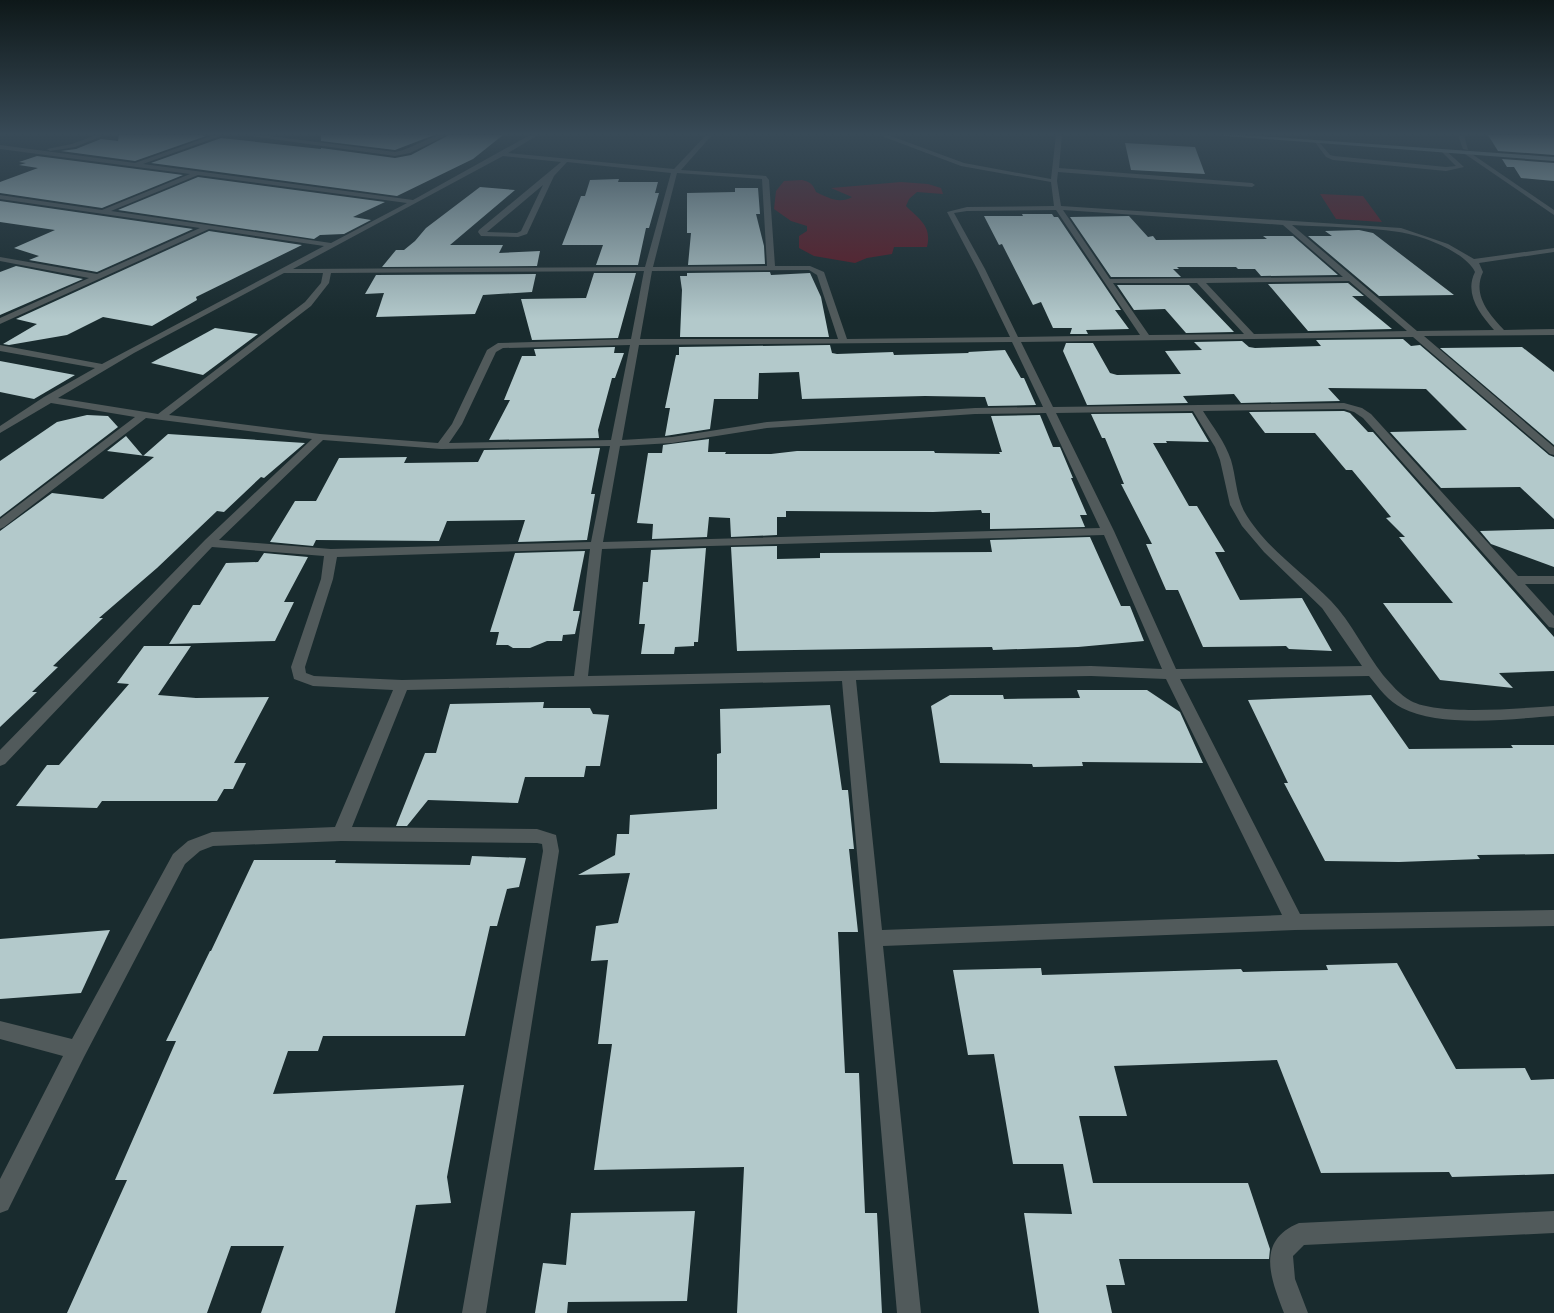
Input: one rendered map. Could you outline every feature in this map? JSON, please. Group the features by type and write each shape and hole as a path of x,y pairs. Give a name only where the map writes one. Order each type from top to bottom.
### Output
{"street":[{"path":"104,212 142,196"},
{"path":"370,196 414,202"},
{"path":"0,430 102,367 424,196"},
{"path":"526,196 482,232 484,234 518,235 524,232 542,196"},
{"path":"580,681 596,546 649,268 667,196"},
{"path":"767,196 771,268"},
{"path":"1056,196 1058,208 1146,337"},
{"path":"1531,196 1554,213"},
{"path":"2,198 333,245"},
{"path":"1295,922 1170,674 1108,531 981,269 950,212 967,209 1058,208 1401,230 1433,240 1472,262 1478,268 1479,272 1474,279 1474,286 1479,302 1489,320 1502,333"},
{"path":"1285,222 1554,452"},
{"path":"0,321 208,227"},
{"path":"1472,262 1554,250"},
{"path":"0,259 98,277"},
{"path":"283,271 810,268 821,274 843,342"},
{"path":"160,417 245,354 308,304 325,283 327,271"},
{"path":"1107,281 1351,279"},
{"path":"1199,280 1251,336"},
{"path":"441,446 457,424 492,350 501,345 1554,332"},
{"path":"0,348 102,367"},
{"path":"47,400 144,415 320,437 441,446 616,443 672,440 766,425 966,412 1049,409 1344,406 1358,410 1367,416 1554,624"},
{"path":"1196,408 1224,454 1237,509 1251,531 1269,551 1313,590 1336,614 1387,688 1406,704 1430,711 1472,714 1554,711"},
{"path":"0,525 144,415"},
{"path":"0,760 209,543 320,437"},
{"path":"209,543 331,553 1108,531"},
{"path":"331,553 327,579 298,667 299,676 313,682 402,686 1092,671 1170,674 1374,671"},
{"path":"1513,580 1554,580"},
{"path":"849,676 908,1313"},
{"path":"341,834 402,686"},
{"path":"0,1202 77,1050 179,859 194,846 212,839 341,834 537,836 550,840 551,851 474,1313"},
{"path":"874,938 1295,922 1554,918"},
{"path":"0,1030 77,1050"},
{"path":"1296,1313 1283,1279 1282,1252 1299,1234 1554,1222"}],"shaded area":[{"path":"775,196 826,196 843,200 852,197 850,196 912,196 906,206 924,224 928,234 927,247 894,247 892,254 867,258 855,263 814,256 799,248 799,236 807,231 807,226 791,221 774,209"},
{"path":"1321,196 1363,196 1382,222 1336,219"}],"building":[{"path":"22,196 131,196 102,208"},
{"path":"151,196 342,196 385,202 353,217 371,220 344,234 320,235 314,239 118,210"},
{"path":"468,196 508,196 450,245 503,245 499,253 540,251 537,266 382,267 396,250 404,250 426,228"},
{"path":"581,196 658,196 649,228 646,228 638,265 596,265 603,245 562,245"},
{"path":"687,196 759,196 760,214 756,214 764,246 765,264 688,265 691,233 687,233"},
{"path":"0,201 193,229 97,272 29,260 39,256 14,248 55,230 0,222"},
{"path":"1022,214 1052,214 1054,217 1058,217 1121,310 1115,310 1129,329 1086,330 1088,334 1070,334 1072,328 1053,328 1041,302 1033,305 1002,244 999,245 984,216 1023,216"},
{"path":"1129,216 1148,237 1153,236 1156,240 1267,239 1263,236 1293,236 1338,275 1261,276 1255,269 1238,269 1236,267 1177,267 1179,269 1173,269 1181,277 1111,277 1070,217"},
{"path":"1359,230 1373,233 1454,295 1379,296 1308,236 1332,236 1325,231"},
{"path":"209,231 302,245 196,297 197,300 152,326 103,317 67,335 9,345 3,344 37,324 16,319"},
{"path":"16,266 83,279 0,315 0,272"},
{"path":"770,272 771,275 810,273 821,297 829,337 680,337 682,290 680,276 687,276 687,273"},
{"path":"594,273 636,273 618,338 532,340 521,299 586,298"},
{"path":"536,274 532,292 483,295 475,314 376,317 384,293 365,294 376,275"},
{"path":"1348,283 1364,296 1352,296 1392,329 1308,331 1268,284"},
{"path":"1117,285 1189,285 1234,332 1186,333 1165,309 1134,310"},
{"path":"215,328 258,334 203,375 151,363"},
{"path":"1403,339 1411,346 1420,345 1549,455 1554,457 1554,519 1520,487 1441,488 1390,432 1467,430 1426,389 1328,388 1340,401 1241,403 1234,394 1183,396 1188,403 1087,405 1063,351 1066,343 1093,343 1110,373 1117,375 1181,374 1165,351 1202,350 1194,342 1242,341 1249,347 1255,348 1321,346 1316,340"},
{"path":"830,345 832,353 837,354 893,352 894,355 1005,350 1021,378 1024,378 1036,405 988,406 985,397 925,396 802,399 799,372 759,373 758,399 714,399 710,429 665,436 670,408 665,408 676,355 679,355 679,347"},
{"path":"615,347 614,353 624,353 615,378 612,378 598,430 599,438 489,440 510,400 504,400 522,356 536,356 534,349"},
{"path":"1522,347 1554,372 1554,445 1440,348"},
{"path":"0,361 75,375 34,399 0,392"},
{"path":"1344,411 1350,413 1368,432 1373,432 1554,637 1554,671 1499,673 1513,688 1440,680 1383,603 1453,603 1399,537 1405,537 1386,518 1391,517 1352,470 1346,470 1315,433 1265,433 1249,412"},
{"path":"1192,413 1209,442 1166,441 1167,443 1153,443 1189,506 1197,506 1225,552 1215,552 1240,600 1302,598 1332,651 1289,649 1286,646 1203,647 1178,590 1166,590 1146,544 1152,544 1121,484 1124,484 1105,438 1102,438 1091,414"},
{"path":"87,415 108,416 118,427 0,517 0,461 57,422"},
{"path":"1040,415 1053,447 1060,447 1073,478 1071,478 1087,515 1080,515 1085,527 990,529 990,513 982,513 981,510 933,512 786,511 786,517 777,517 777,535 731,537 730,518 709,517 707,537 652,539 653,524 637,523 648,453 662,453 663,445 709,439 708,452 726,452 725,454 771,454 797,451 934,451 935,453 1000,454 999,452 1002,452 991,416"},
{"path":"168,434 305,443 264,478 261,477 224,512 217,511 157,568 99,618 103,618 53,666 58,667 32,692 37,692 0,727 0,531 52,493 103,499 154,457 143,456"},
{"path":"126,436 143,456 107,451"},
{"path":"600,448 591,494 595,494 587,540 518,542 525,520 447,521 439,541 316,540 313,546 270,542 295,501 316,501 339,458 407,457 404,463 478,462 484,450"},
{"path":"1554,529 1554,567 1491,544 1480,531"},
{"path":"1090,537 1121,606 1130,606 1144,641 1078,647 993,650 992,647 737,651 731,547 777,546 777,559 820,558 820,553 992,552 990,540"},
{"path":"706,548 698,642 694,642 694,646 675,647 674,654 641,654 645,624 639,624 643,582 648,582 651,550"},
{"path":"585,551 573,611 580,611 575,634 563,635 562,641 547,641 530,648 496,645 499,632 490,632 515,553"},
{"path":"264,553 308,557 284,602 294,602 275,641 169,644 193,605 200,605 226,563 258,562"},
{"path":"144,646 191,646 158,695 196,698 269,697 234,763 246,763 233,789 224,789 217,801 102,801 97,808 16,806 47,765 59,765 129,684 117,683"},
{"path":"1077,690 1147,690 1180,712 1203,763 1082,762 1083,766 1033,767 1032,764 940,763 931,706 950,695 1003,695 1004,699 1080,698"},
{"path":"1371,695 1409,749 1513,748 1511,745 1554,745 1554,854 1477,855 1480,859 1399,862 1325,861 1284,783 1288,783 1248,700"},
{"path":"544,702 543,708 590,708 593,714 609,715 600,766 586,766 584,777 525,777 518,803 428,800 407,826 396,826 425,753 436,753 450,704"},
{"path":"830,705 842,790 848,790 854,849 849,849 858,932 838,932 845,1073 859,1073 865,1213 877,1213 882,1313 737,1313 744,1167 594,1170 612,1044 598,1044 608,960 591,961 596,926 618,923 630,873 578,875 615,855 617,834 629,834 630,815 717,809 717,754 721,753 720,709"},
{"path":"472,856 526,858 519,887 507,889 497,926 490,926 465,1036 323,1036 318,1051 288,1051 273,1094 464,1085 447,1177 451,1203 416,1205 395,1313 261,1313 284,1246 231,1246 207,1313 67,1313 127,1180 115,1180 176,1041 166,1041 254,860 336,860 335,863 470,865"},
{"path":"110,930 81,993 0,999 0,939"},
{"path":"1397,963 1456,1069 1525,1068 1531,1080 1554,1079 1554,1174 1452,1177 1449,1172 1321,1173 1277,1060 1114,1066 1127,1116 1079,1116 1093,1183 1248,1183 1270,1249 1269,1259 1119,1259 1125,1285 1106,1285 1112,1313 1039,1313 1024,1213 1072,1214 1063,1164 1013,1164 994,1054 968,1055 953,970 1041,968 1042,975 1241,969 1243,972 1328,970 1326,965"},
{"path":"695,1211 687,1301 568,1302 567,1313 535,1313 543,1263 566,1265 571,1213"}]}
